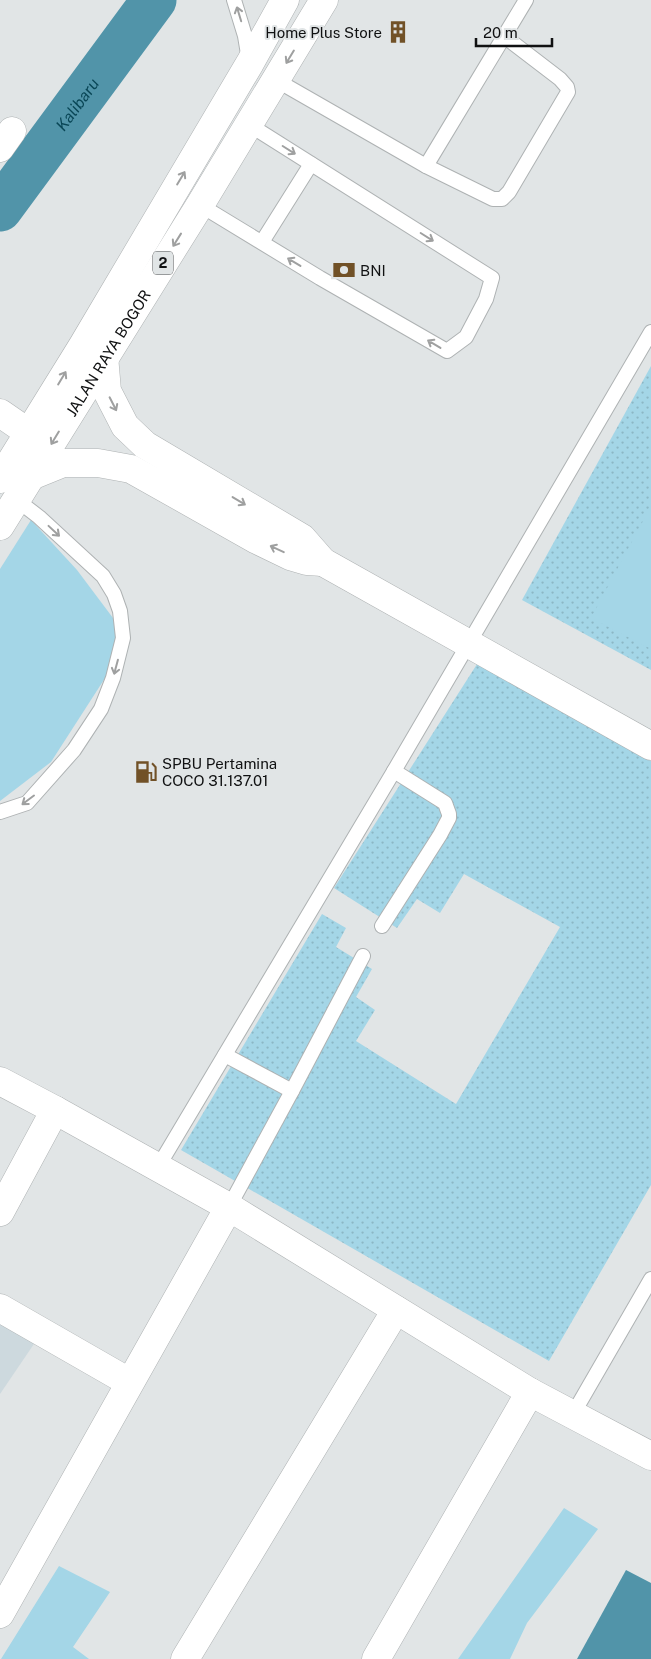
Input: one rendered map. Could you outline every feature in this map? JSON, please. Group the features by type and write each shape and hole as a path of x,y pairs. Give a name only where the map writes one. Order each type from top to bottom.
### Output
{"main road":[{"name":"JALAN RAYA BOGOR","path":"5,489 31,476 93,350 285,0"},
{"name":"JALAN RAYA BOGOR","path":"0,526 5,489 29,433 200,205 324,0"},
{"path":"93,350 107,391 126,426 145,445 302,538 323,562 651,746"},
{"path":"0,413 29,433"},
{"path":"131,469 145,445"},
{"path":"31,476 64,463 98,463 131,469 257,540 290,556 307,561 323,562"},
{"path":"0,1081 56,1110 229,1207 530,1392 651,1456"},
{"path":"0,1212 56,1110"},
{"path":"0,1614 229,1207"},
{"path":"0,1308 129,1382"},
{"path":"193,1656 396,1310"},
{"path":"376,1659 530,1392"}],"lane":[{"path":"234,0 245,36 250,63"},
{"path":"426,166 526,0"},
{"path":"276,80 426,166 492,199 502,199 509,192 568,92 565,84 504,36"},
{"path":"200,205 447,351 466,337 486,299 492,278 248,124"},
{"path":"262,242 311,164"},
{"path":"158,1167 394,771 651,332"},
{"path":"0,812 27,803 74,750 101,709 113,678 123,638 120,611 114,594 103,576 39,517 5,489"},
{"path":"382,926 449,818 444,803 394,771"},
{"path":"229,1207 363,956"},
{"path":"225,1054 292,1091"},
{"path":"573,1414 651,1279"}],"shaded area":[{"path":"651,366 651,670 522,600"},
{"path":"651,506 651,649 591,618"},
{"path":"31,520 77,570 122,630 107,675 51,762 0,801 0,569"},
{"path":"479,661 651,761 651,1185 549,1361 181,1150 322,914 346,928 336,947 372,969 356,997 375,1010 356,1041 456,1104 560,927 464,874 440,913 417,899 397,928 334,888"},
{"path":"0,1307 38,1338 0,1394"},
{"path":"564,1508 598,1529 527,1623 510,1659 458,1659"},
{"path":"59,1566 110,1592 73,1647 89,1659 1,1659"},
{"path":"626,1570 651,1583 651,1659 577,1659"}],"waterway":[{"name":"Kalibaru","path":"0,209 154,0"}],"place":[{"name":"Home Plus Store","path":"398,32"},
{"name":"BNI","path":"344,270"},
{"name":"SPBU Pertamina COCO 31.137.01","path":"146,772"}]}
